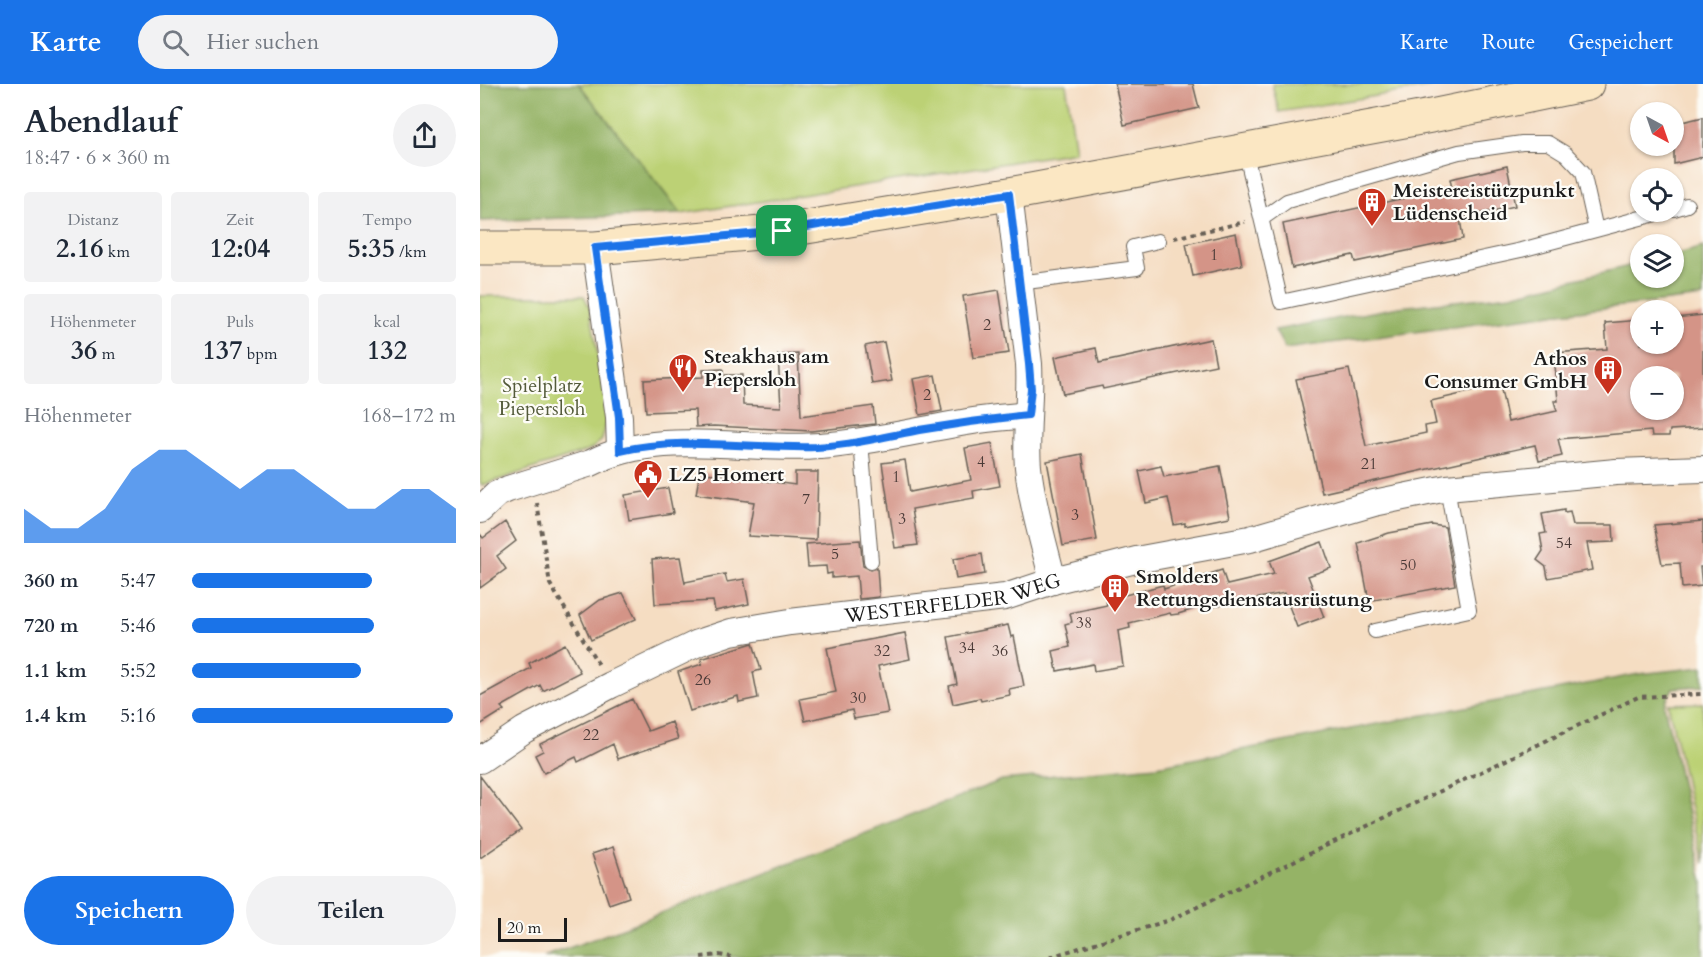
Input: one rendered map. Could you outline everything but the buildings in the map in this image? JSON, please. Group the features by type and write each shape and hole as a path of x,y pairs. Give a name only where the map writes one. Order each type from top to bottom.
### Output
{"main road":[{"path":"480,248 595,248 782,231 1009,194 1431,116 1587,84"}],"street":[{"path":"1009,194 1031,389 1028,415 1028,466 1053,581"},
{"path":"595,248 619,417 620,451"},
{"path":"480,510 497,494 620,451 643,446 711,443 754,447 816,447 976,420 1028,415"},
{"name":"WESTERFELDER WEG","path":"480,760 524,730 611,685 698,643 731,632 790,622 1005,597 1053,581 1136,560 1250,539 1374,503 1447,488 1616,472 1703,469"}],"lane":[{"path":"1263,218 1287,201 1459,152 1522,143 1548,143 1566,154 1583,172 1596,230"},
{"path":"1245,150 1263,218 1281,302 1521,250 1630,221"},
{"path":"1018,283 1137,268 1133,247 1158,242"},
{"path":"861,441 871,561"},
{"path":"1375,631 1469,610 1447,488"}],"path":[{"path":"1158,242 1263,218"},
{"path":"533,481 550,584 611,685"},
{"path":"1050,957 1170,920 1638,697 1703,694"},
{"path":"701,957 719,955 731,957"}],"green space":[{"path":"480,84 579,84 681,214 480,221"},
{"path":"579,84 1066,84 1076,152 681,214"},
{"path":"1272,84 1430,84 1431,87 1279,112"},
{"path":"1703,247 1703,297 1676,300 1630,300 1630,305 1285,349 1275,330 1399,307 1511,295 1630,266 1630,288 1684,288 1684,252"},
{"name":"Spielplatz Piepersloh","path":"480,296 584,296 590,308 608,415 602,440 590,450 482,485 480,482"},
{"path":"1703,667 1703,686 1673,688 1664,705 1703,882 1703,957 544,957 1002,780 1157,766 1639,674"},
{"path":"1703,703 1703,863 1668,704"}],"place":[{"name":"Meistereistützpunkt Lüdenscheid","path":"1372,228"},
{"name":"Steakhaus am Piepersloh","path":"683,394"},
{"name":"Athos Consumer GmbH","path":"1608,396"},
{"name":"LZ5 Homert","path":"648,500"},
{"name":"Smolders Rettungsdienstausrüstung","path":"1115,614"}],"route":[{"path":"1009,194 1029,364 1031,389 1028,415 976,420 839,445 754,447 711,443 643,446 620,451 619,417 595,248 782,231 1009,194"}]}
